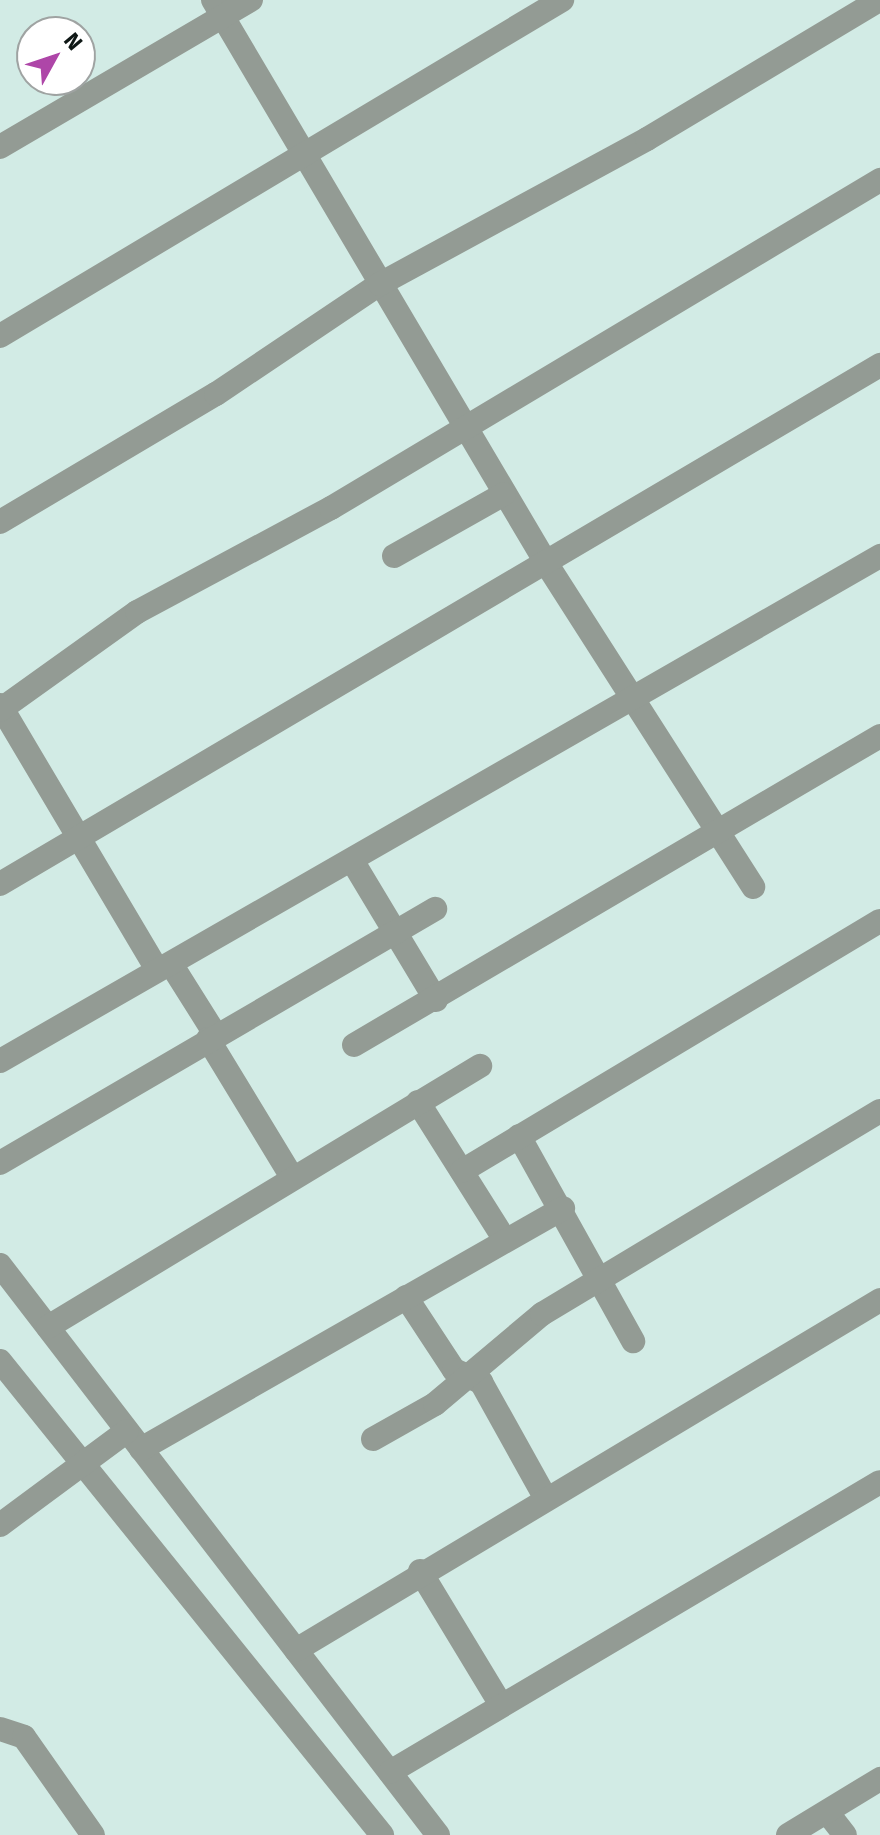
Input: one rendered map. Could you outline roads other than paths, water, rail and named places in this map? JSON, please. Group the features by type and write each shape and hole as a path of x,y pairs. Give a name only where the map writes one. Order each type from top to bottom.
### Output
{"street":[{"path":"0,147 218,8 251,0"},
{"path":"0,336 562,0"},
{"path":"0,522 216,394 380,284 647,139 879,0"},
{"path":"218,8 504,494 633,703 753,887"},
{"path":"292,1177 212,1036 76,837 1,708 137,612 331,508 463,426 880,180"},
{"path":"0,884 76,837 548,566 880,365"},
{"path":"394,556 504,494"},
{"path":"0,1061 633,703 880,556"},
{"path":"354,1045 436,1000 880,736"},
{"path":"353,862 436,1000"},
{"path":"0,1163 212,1036 435,909"},
{"path":"462,1171 880,921"},
{"path":"48,1327 480,1066"},
{"path":"418,1102 505,1240"},
{"path":"373,1439 435,1404 468,1373 600,1278 880,1111"},
{"path":"519,1136 563,1208 633,1341"},
{"path":"0,1525 80,1467 406,1297 563,1208"},
{"path":"0,1265 438,1835"},
{"path":"406,1297 454,1370 468,1373 481,1382 545,1497"},
{"path":"296,1650 420,1571 880,1300"},
{"path":"0,1361 80,1467 382,1835"},
{"path":"390,1772 500,1703 880,1482"},
{"path":"420,1571 500,1703"},
{"path":"0,1729 24,1737 93,1835"},
{"path":"788,1835 880,1779"},
{"path":"827,1812 845,1835"}]}
